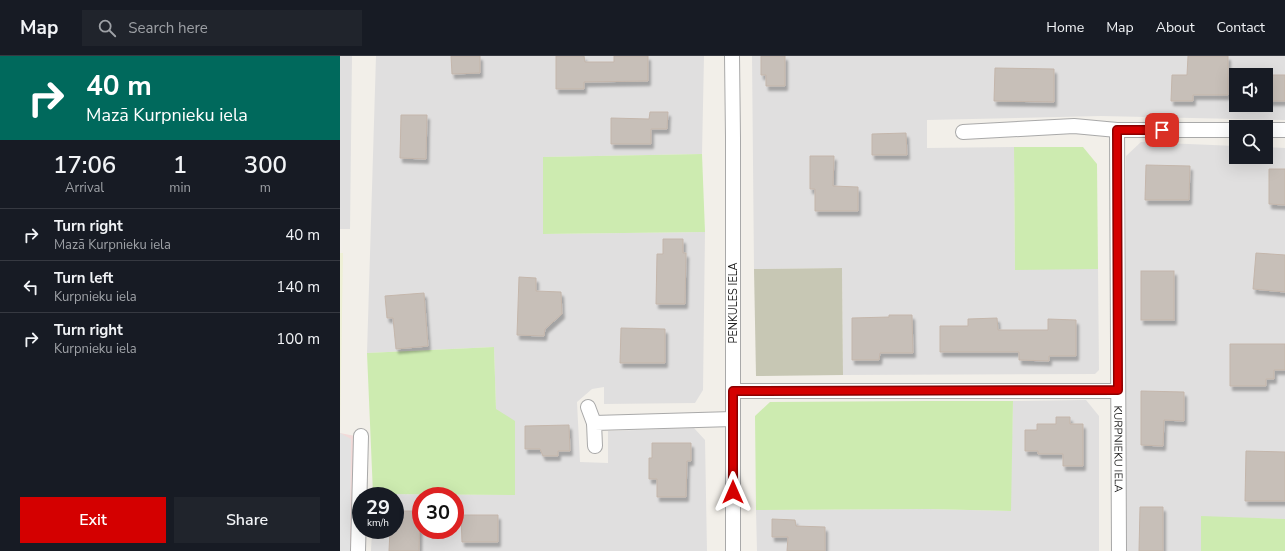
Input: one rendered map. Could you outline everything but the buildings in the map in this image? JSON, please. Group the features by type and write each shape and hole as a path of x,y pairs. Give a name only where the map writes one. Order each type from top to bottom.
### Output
{"street":[{"name":"PENKULES IELA","path":"732,56 733,551"},
{"path":"963,132 1074,126 1117,130 1229,130"},
{"name":"KURPNIEKU IELA","path":"1117,130 1119,551"},
{"path":"1273,130 1285,130"},
{"path":"733,391 1118,390"},
{"path":"588,407 594,423 595,446"},
{"path":"594,423 733,419"},
{"path":"358,551 361,436"}],"shaded area":[{"path":"340,56 352,56 350,229 340,229"},
{"path":"376,56 704,56 702,154 543,157 544,234 705,232 703,390 695,403 604,404 604,387 592,389 577,402 580,462 608,463 608,431 694,428 705,440 707,551 371,551 372,539 404,539 404,494 412,494 412,539 464,539 464,495 515,495 496,409 494,347 367,353"},
{"path":"752,56 1285,56 1285,120 1101,116 927,120 927,148 1014,147 1015,269 1098,269 1099,370 1095,374 843,375 842,268 754,269"},
{"path":"1141,142 1229,146 1229,164 1273,164 1273,147 1285,148 1285,519 1201,517 1201,551 1126,551 1126,156"},
{"path":"340,253 343,253 340,433"},
{"path":"842,268 843,375 756,376 754,269"},
{"path":"1086,400 1099,416 1099,551 757,551 756,510 928,509 1010,511 1013,401"},
{"path":"340,433 355,436 355,487 352,487 352,539 354,539 354,551 340,551"},
{"path":"340,433 351,439 350,551 340,551"}],"green space":[{"path":"1014,147 1083,147 1097,164 1098,269 1015,270"},
{"path":"702,154 705,232 543,234 543,157"},
{"path":"494,347 496,409 515,421 515,495 464,495 464,487 412,487 412,494 404,494 404,487 373,487 367,353"},
{"path":"1013,401 1011,511 928,509 756,510 755,416 770,402"},
{"path":"1201,516 1285,519 1285,551 1201,551"}],"route":[{"path":"733,492 733,391 1118,390 1117,130 1162,130"}]}
